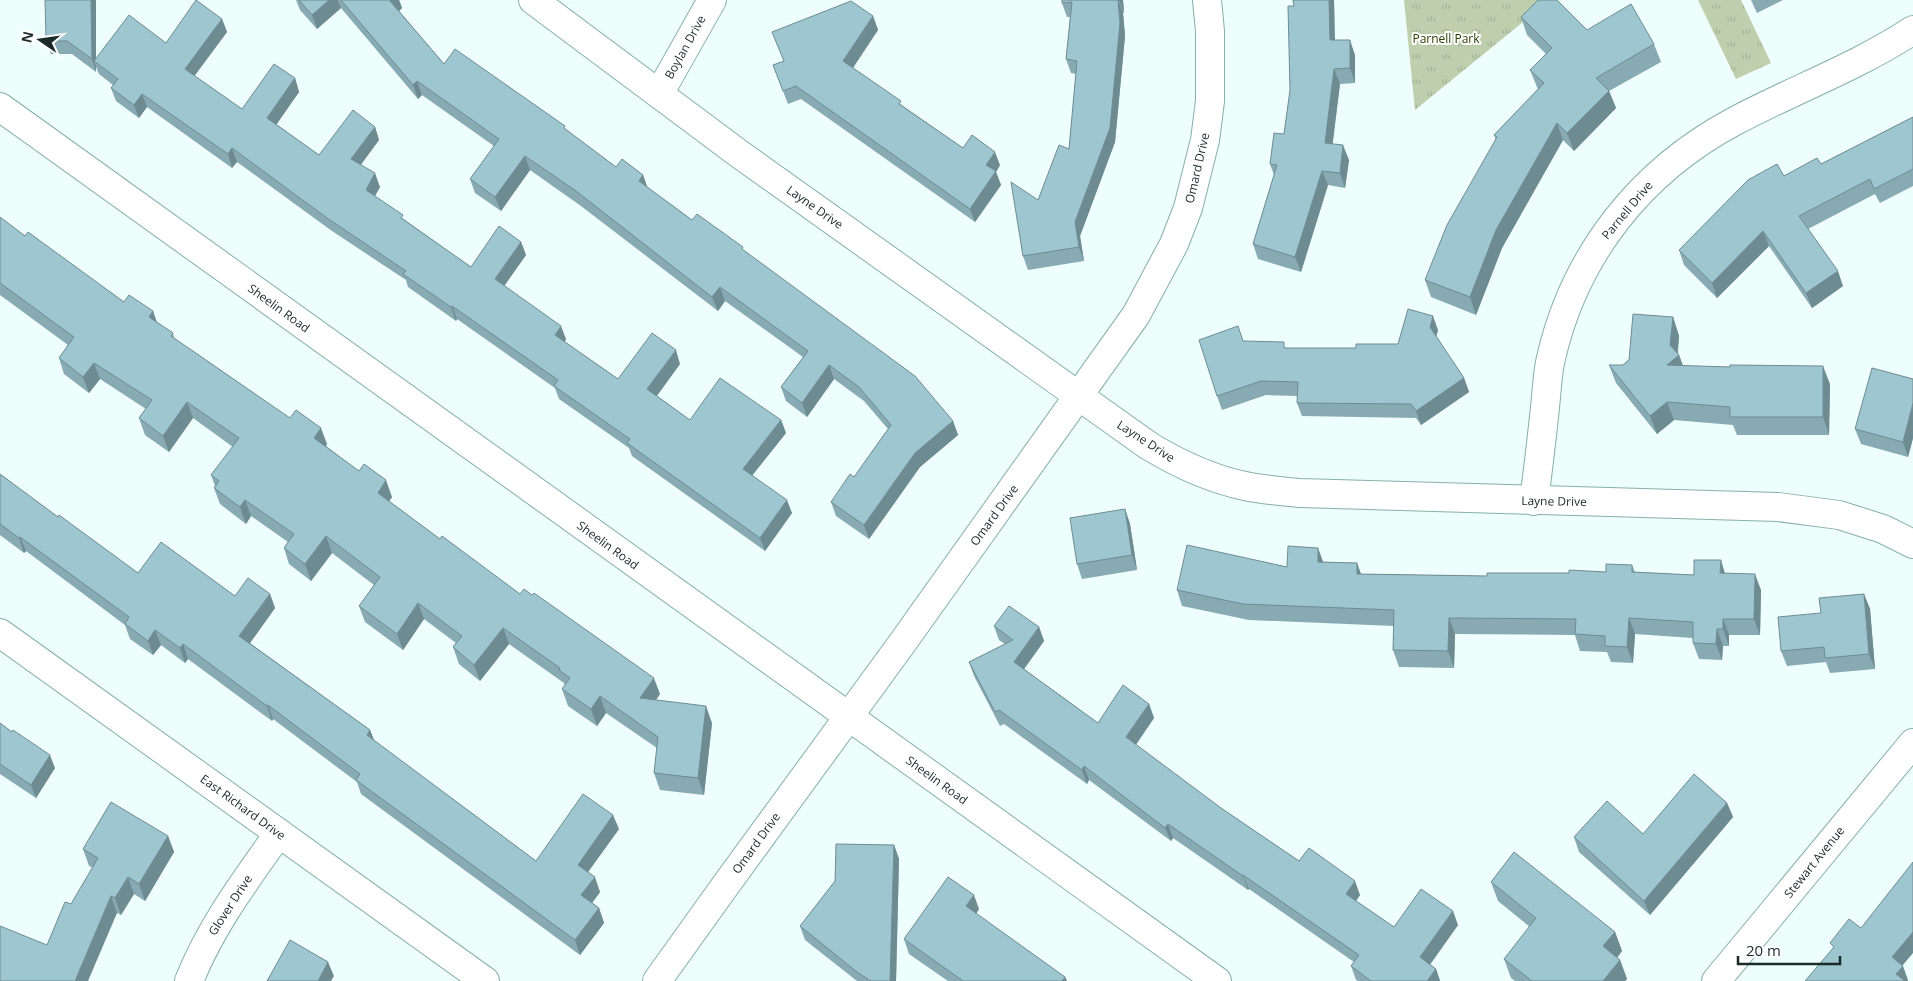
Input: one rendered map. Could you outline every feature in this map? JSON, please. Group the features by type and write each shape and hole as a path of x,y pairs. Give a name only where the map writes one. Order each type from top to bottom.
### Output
{"street":[{"name":"Layne Drive","path":"533,0 738,152 1149,446 1205,474 1246,486 1300,494 1778,507 1839,515 1883,529 1913,544"},
{"name":"Boylan Drive","path":"659,94 712,0"},
{"name":"Omard Drive","path":"657,981 1136,315 1174,244 1188,208 1205,140 1210,101 1210,31 1207,0"},
{"name":"Parnell Drive","path":"1534,500 1550,361 1558,329 1571,295 1587,262 1607,232 1646,185 1682,154 1734,122 1849,66 1913,30"},
{"name":"Sheelin Road","path":"0,107 1216,981"},
{"name":"East Richard Drive","path":"0,633 485,981"},
{"name":"Stewart Avenue","path":"1716,981 1913,743"},
{"name":"Glover Drive","path":"189,981 200,953 214,928 279,833"}],"green space":[{"name":"Parnell Park","path":"1404,0 1550,0 1415,110"},
{"path":"1698,0 1741,0 1771,63 1736,79"}],"building":[{"path":"45,0 91,0 92,59 67,41 46,41"},
{"path":"196,0 222,19 185,69 242,109 274,64 295,78 267,118 319,155 353,110 375,127 351,159 375,173 366,190 403,215 401,218 471,267 499,226 521,242 495,279 561,326 555,335 618,379 652,333 676,350 647,389 690,420 720,378 781,420 743,469 787,500 760,538 627,443 630,439 554,386 558,380 403,274 406,271 327,218 232,148 228,154 142,94 134,105 111,88 118,79 94,61 129,15 166,43"},
{"path":"299,0 329,0 312,15"},
{"path":"341,0 391,0 444,64 455,49 565,126 564,128 616,167 622,159 643,175 639,181 692,220 697,214 915,376 953,421 915,453 864,525 831,502 850,474 854,477 891,425 859,387 829,365 802,403 781,387 808,351 720,287 712,297 576,191 525,156 495,197 470,179 499,139 417,81 413,85"},
{"path":"1062,0 1118,0 1120,23 1110,128 1075,222 1079,247 1023,256 1011,182 1038,200 1059,145 1069,149 1077,61 1066,59 1072,2 1062,3"},
{"path":"1293,0 1329,0 1330,40 1350,40 1350,68 1334,69 1325,143 1343,145 1340,173 1322,171 1295,257 1253,244 1277,165 1270,164 1274,133 1284,134 1290,90 1288,6 1294,6"},
{"path":"1538,0 1557,0 1587,30 1631,4 1654,44 1596,78 1609,91 1567,133 1557,123 1496,230 1470,297 1425,280 1447,225 1497,137 1494,135 1544,83 1530,70 1552,48 1521,17"},
{"path":"851,1 873,16 843,61 901,101 899,104 963,148 972,135 995,152 986,165 996,171 970,209 796,86 783,91 773,65 784,61 772,32"},
{"path":"1913,117 1913,169 1874,189 1870,179 1799,216 1838,271 1806,293 1763,231 1712,283 1679,250 1748,180 1777,164 1784,176 1817,158 1821,164"},
{"path":"0,217 25,236 28,232 124,302 129,295 153,311 149,317 173,333 171,336 290,418 296,410 321,428 314,438 359,471 364,464 386,480 378,493 440,539 442,536 520,594 524,589 532,595 534,593 654,678 640,698 706,706 698,778 654,773 658,737 600,696 591,709 562,689 570,678 559,670 560,668 503,628 474,665 453,647 462,636 418,603 397,634 359,606 380,577 326,536 305,564 284,548 294,534 245,500 240,507 214,488 219,481 211,475 239,438 187,402 163,436 139,418 152,400 94,363 83,377 59,358 74,337 0,283"},
{"path":"1408,309 1433,316 1430,327 1464,378 1416,411 1411,404 1297,403 1298,382 1261,381 1217,396 1199,340 1238,326 1243,341 1284,342 1284,348 1356,348 1356,344 1398,344"},
{"path":"1633,314 1673,317 1670,345 1679,355 1667,365 1730,367 1730,365 1823,366 1823,417 1730,417 1730,407 1667,402 1650,416 1609,365 1623,365 1629,360"},
{"path":"1872,368 1913,379 1913,403 1903,442 1855,429"},
{"path":"0,474 138,573 161,542 235,596 248,578 270,594 239,636 370,730 367,735 536,861 583,794 613,815 578,865 595,877 581,895 599,908 575,940 356,780 360,774 268,705 183,644 180,648 155,630 148,641 125,624 129,617 0,524"},
{"path":"1125,509 1132,555 1077,564 1070,518"},
{"path":"1187,545 1287,567 1288,546 1318,548 1318,562 1357,563 1357,574 1487,576 1487,573 1569,573 1569,570 1606,572 1606,564 1632,565 1632,572 1694,575 1694,560 1721,560 1720,573 1755,574 1754,619 1723,619 1723,629 1717,629 1716,644 1693,643 1693,622 1629,618 1627,647 1605,646 1605,636 1575,634 1576,619 1449,618 1448,651 1393,650 1394,610 1243,604 1177,590"},
{"path":"1864,594 1869,654 1825,658 1824,647 1781,651 1778,617 1821,613 1819,598"},
{"path":"1009,606 1039,627 1014,662 1098,723 1123,685 1149,704 1126,737 1221,808 1299,861 1309,848 1355,881 1346,894 1394,927 1421,889 1453,911 1420,957 1436,969 1427,981 1371,981 1351,966 1359,955 1168,824 1165,828 1084,766 1082,770 999,710 995,712 969,662 1013,640 994,626"},
{"path":"0,723 50,755 31,785 0,764"},
{"path":"1694,774 1727,803 1644,901 1574,837 1607,801 1643,834"},
{"path":"111,802 168,836 139,884 128,877 115,898 111,896 75,981 0,981 0,926 47,945 65,902 71,904 98,858 83,849"},
{"path":"836,844 894,845 890,981 871,981 800,926 835,881"},
{"path":"1514,852 1615,932 1603,946 1620,960 1603,981 1532,981 1504,959 1536,918 1491,882"},
{"path":"1913,862 1913,932 1892,957 1903,966 1896,974 1905,981 1805,981 1834,947 1830,943 1849,919 1861,928"},
{"path":"948,877 974,895 966,906 1065,977 1062,981 963,981 904,939"},
{"path":"290,940 328,962 318,981 267,981"}]}
